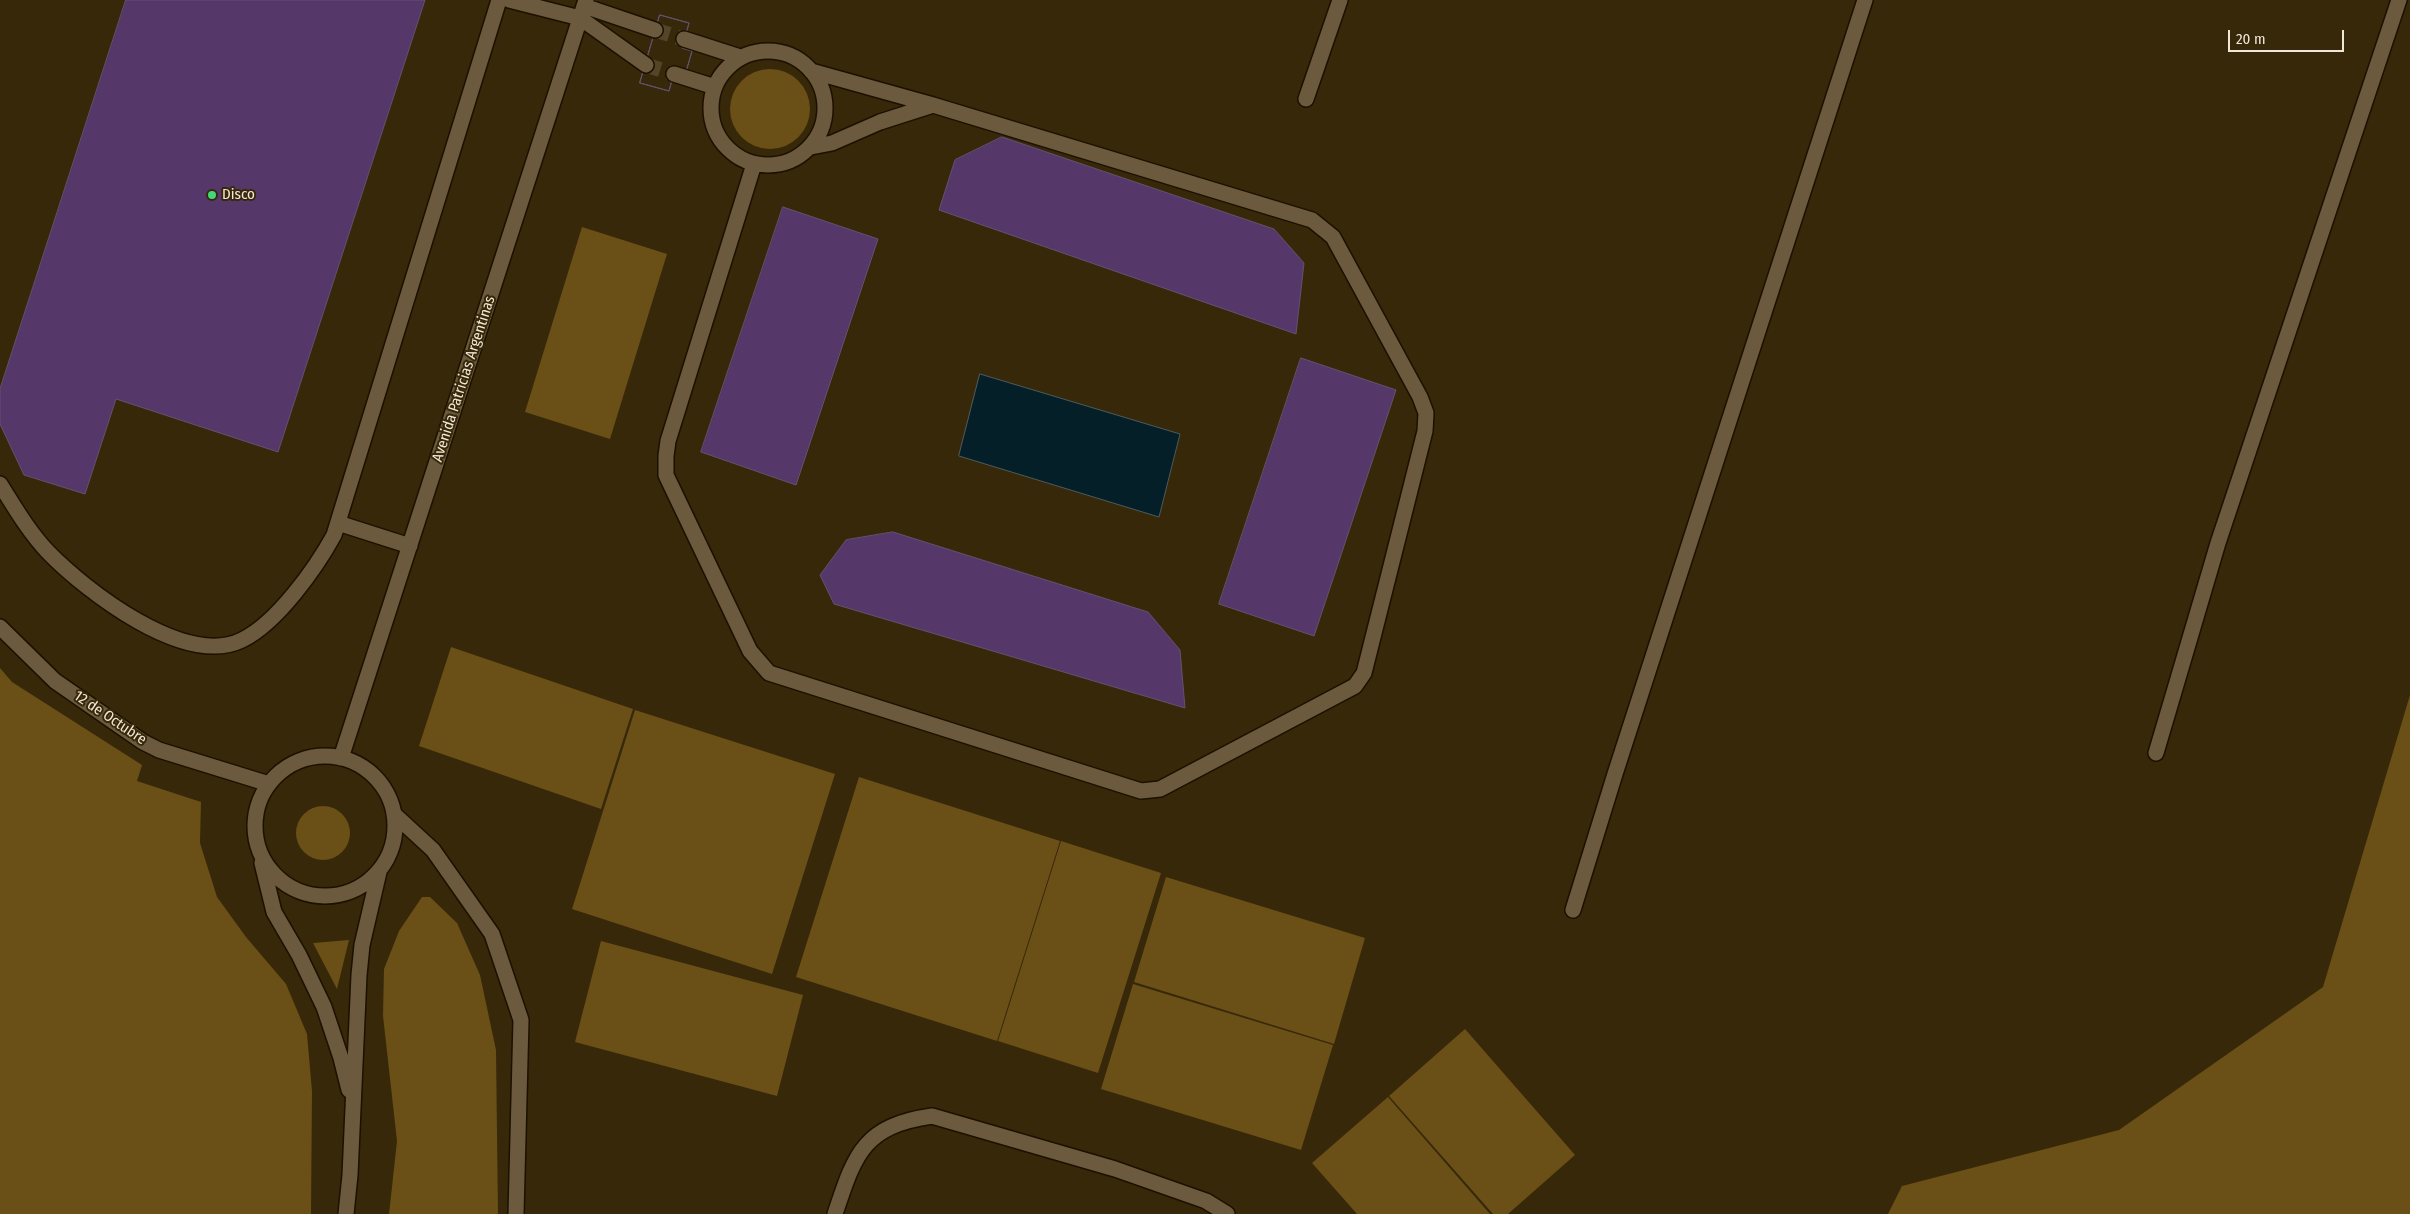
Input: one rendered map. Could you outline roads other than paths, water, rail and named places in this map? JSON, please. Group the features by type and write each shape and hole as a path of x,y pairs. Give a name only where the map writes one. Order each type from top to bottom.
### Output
{"street":[{"path":"0,484 23,522 48,552 95,594 139,623 191,643 220,647 243,640 270,618 317,565 338,523 499,0"},
{"path":"509,0 583,8 655,30"},
{"path":"1306,99 1340,0"},
{"path":"1573,910 1618,764 1865,0"},
{"path":"2156,753 2218,542 2399,0"},
{"path":"583,8 646,65"},
{"name":"Avenida Patricias Argentinas","path":"341,758 356,706 410,546 583,8"},
{"path":"684,39 740,57"},
{"path":"758,52 777,52 796,58 811,70 820,85 824,101 824,117 819,133 811,147 801,156 778,165 754,164 736,156 722,142 713,125 711,106 715,87 724,70 740,57 758,52"},
{"path":"754,164 671,431 666,456 666,475 750,651 769,673 1141,791 1160,789 1354,686 1364,673 1425,431 1426,412 1420,397 1333,237 1312,220 811,70"},
{"path":"674,74 715,87"},
{"path":"811,147 832,143 880,122 933,105"},
{"path":"338,523 410,546"},
{"name":"12 de Octubre","path":"0,627 55,681 143,742 159,750 269,784"},
{"path":"257,840 263,859 274,875 290,887 308,894 328,897 347,893 364,885 379,872 390,854 395,835 394,815 388,795 376,779 360,766 341,758 321,756 302,760 284,770 269,784 260,801 256,820 257,840 274,912 299,955 324,1007 341,1058 353,1106"},
{"path":"394,815 433,850 492,934 521,1020 516,1214"},
{"path":"346,1214 362,945 379,872"},
{"path":"835,1214 857,1154 876,1134 910,1119 932,1116 1115,1169 1206,1202 1227,1214"}],"water":[{"path":"980,374 1180,434 1159,517 959,456"}],"tunnel":[{"path":"655,30 684,39"},
{"path":"646,65 674,74"}],"place":[{"name":"Disco","path":"212,195"}]}
